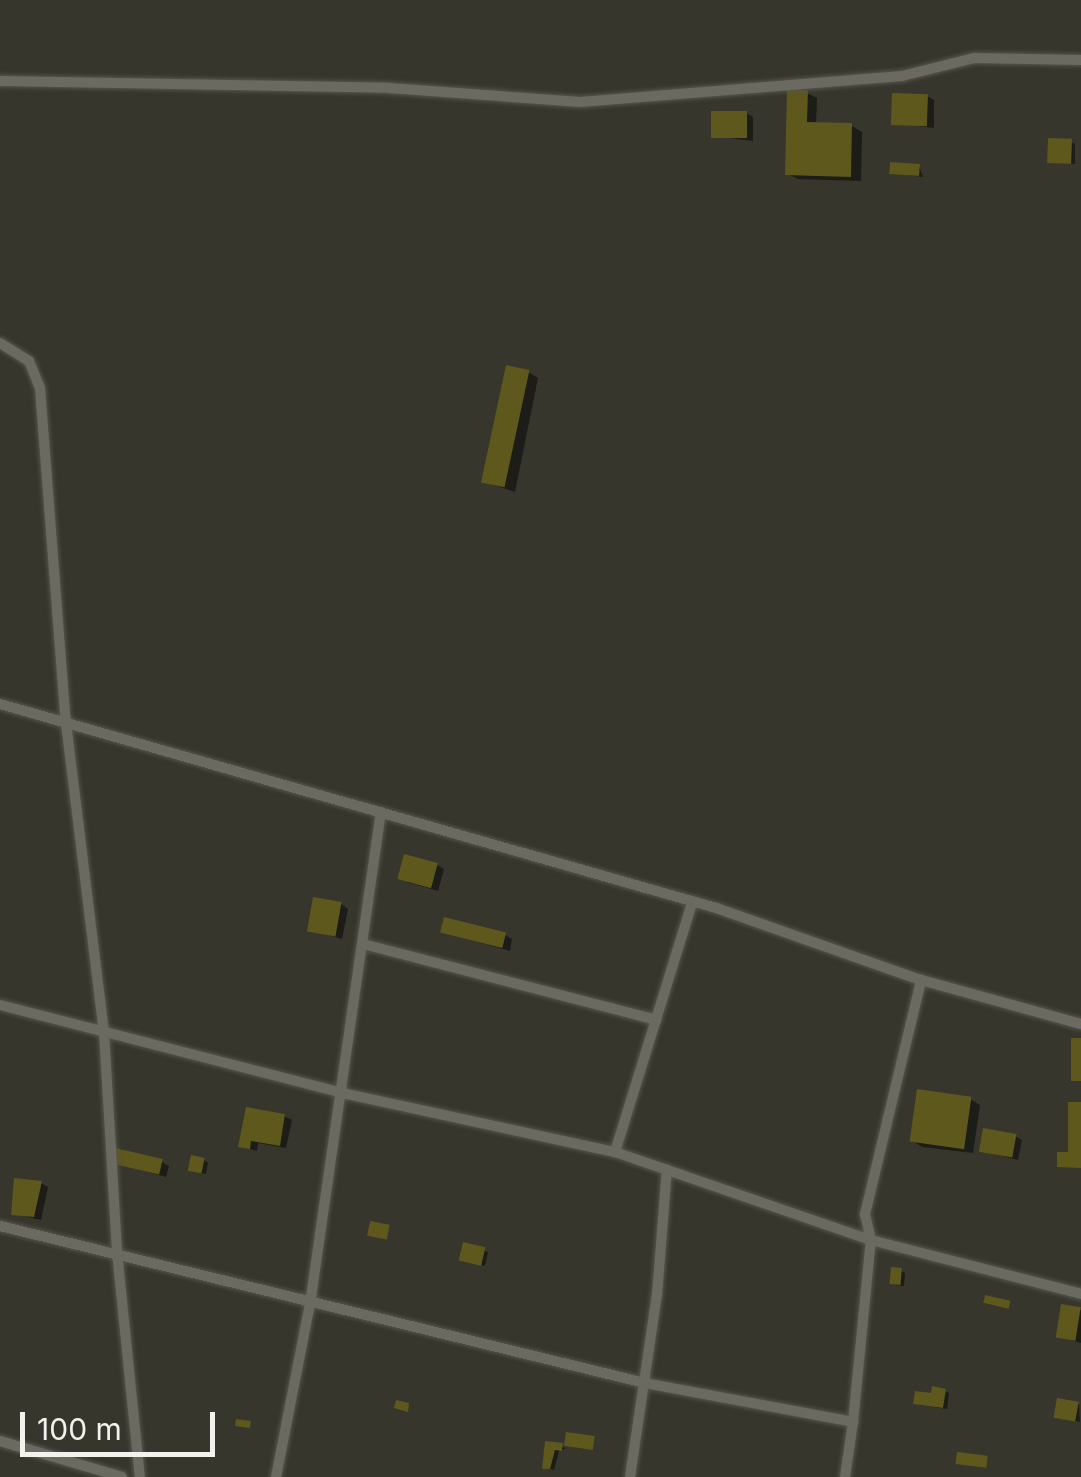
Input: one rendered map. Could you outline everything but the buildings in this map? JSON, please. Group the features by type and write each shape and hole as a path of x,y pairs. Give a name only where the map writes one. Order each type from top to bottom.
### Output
{"street":[{"path":"0,81 390,88 580,102 902,76 974,58 1081,60"},
{"path":"0,343 29,361 40,388 66,723 104,1032 117,1252 140,1477"},
{"path":"0,704 716,908 921,980 1081,1024"},
{"path":"276,1477 310,1304 381,812"},
{"path":"615,1152 692,904"},
{"path":"363,944 656,1020"},
{"path":"845,1477 871,1240 865,1214 921,980"},
{"path":"0,1005 342,1093 615,1152 871,1240 1081,1294"},
{"path":"630,1477 646,1383 667,1168"},
{"path":"0,1226 646,1383 853,1422"},
{"path":"0,1441 122,1477"}]}
